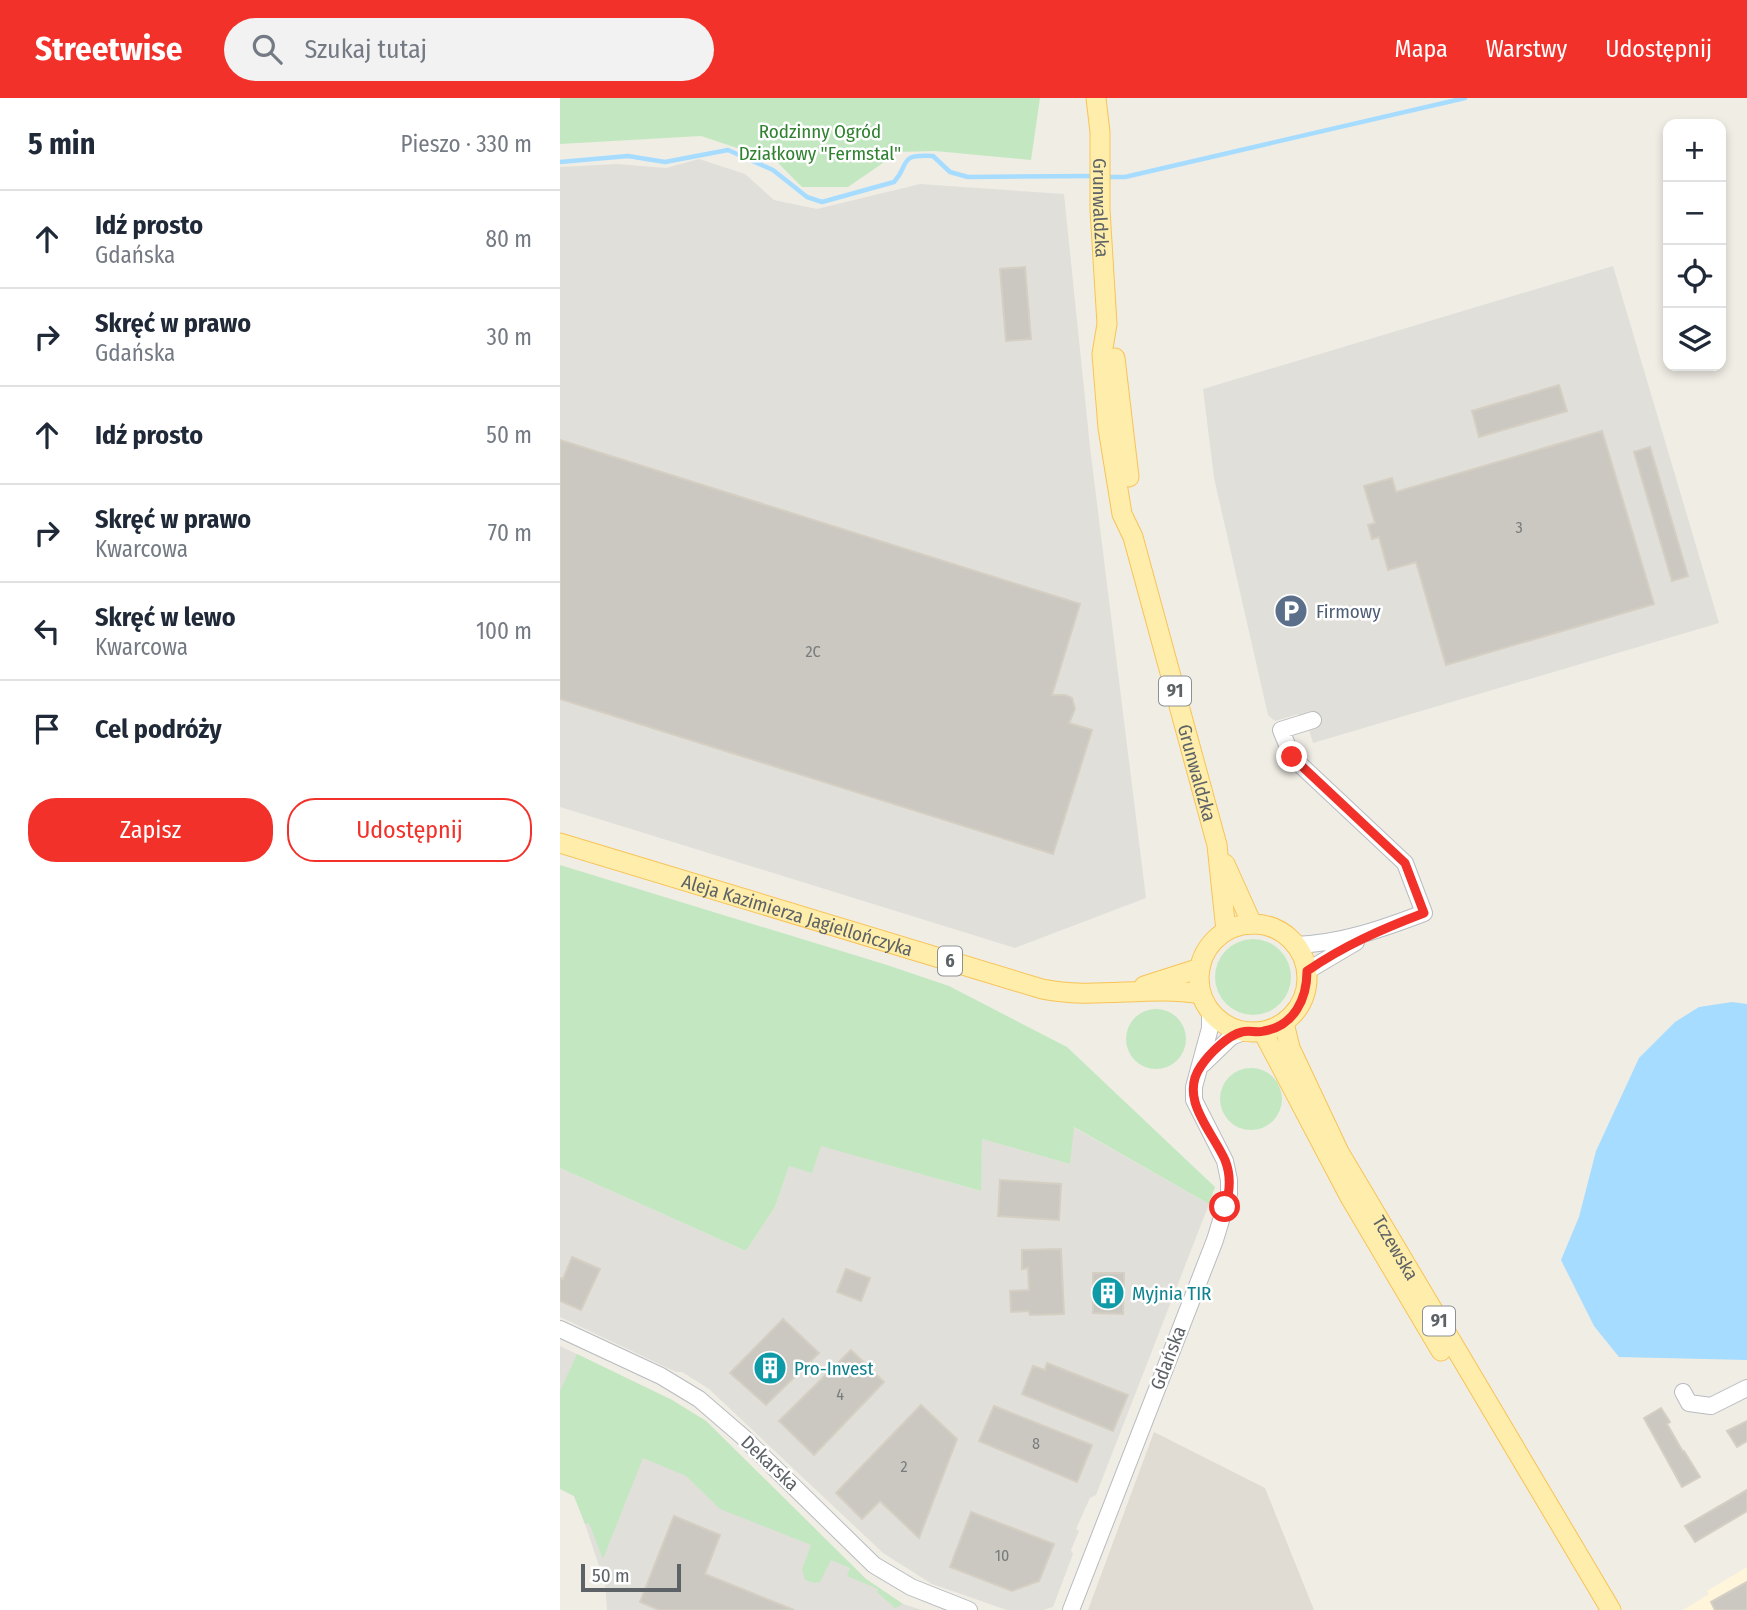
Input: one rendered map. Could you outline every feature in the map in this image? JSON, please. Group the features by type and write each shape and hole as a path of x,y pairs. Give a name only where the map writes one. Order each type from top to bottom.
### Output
{"main road":[{"name":"Grunwaldzka","path":"1096,98 1100,132 1107,324 1114,346 1135,512 1133,537 1217,845 1252,924"},
{"name":"Grunwaldzka","path":"1100,132 1106,98"},
{"name":"Aleja Kazimierza Jagiellończyka","path":"560,843 1042,989 1079,995 1119,993 1206,1003"},
{"name":"Grunwaldzka","path":"1217,845 1226,931"},
{"path":"1252,924 1277,929 1296,945 1307,971 1303,1001 1295,1013 1284,1023 1264,1031 1243,1031 1224,1024 1206,1003 1200,968 1205,953 1214,940 1226,931 1252,924"},
{"name":"Aleja Kazimierza Jagiellończyka","path":"1119,993 1163,982 1200,968"},
{"name":"Tczewska","path":"1284,1023 1290,1048 1339,1152 1611,1610"},
{"name":"Tczewska","path":"1264,1031 1351,1199 1596,1610"}],"street":[{"path":"1307,971 1370,934 1424,913 1405,863 1292,757 1281,730 1313,720"},
{"path":"1296,945 1319,944 1370,934"},
{"name":"Gdańska","path":"1072,1610 1215,1240 1229,1194 1225,1161 1194,1100 1194,1087 1210,1028 1206,1003"},
{"path":"1201,1066 1225,1042 1243,1031"},
{"name":"Dekarska","path":"560,1329 661,1376 699,1399 742,1436 874,1564 911,1587 969,1610"},
{"path":"1683,1392 1689,1403 1711,1406 1747,1388"}],"shaded area":[{"path":"699,159 745,174 774,200 817,209 920,184 1064,194 1090,447 1146,898 1015,948 560,807 560,167 617,164 666,168"},
{"path":"1613,266 1719,623 1313,743 1305,716 1299,717 1298,714 1275,721 1268,715 1214,478 1203,389"},
{"path":"1073,1127 1209,1204 1096,1495 1090,1498 1076,1529 1079,1531 1071,1550 1073,1554 1053,1607 1043,1610 1007,1610 932,1584 883,1553 709,1389 682,1372 676,1372 560,1317 560,1168 746,1251 775,1207 789,1166 821,1145 980,1191 982,1139 1070,1164"},
{"path":"560,1346 672,1400 706,1421 866,1579 903,1604 922,1610 607,1610 605,1584 585,1524 574,1496 560,1489"},
{"path":"1154,1432 1265,1488 1314,1610 1088,1610"},
{"path":"1747,1567 1747,1610 1683,1610 1709,1594 1707,1591"}],"green space":[{"name":"Rodzinny Ogród Działkowy \"Fermstal\"","path":"560,98 1040,98 1031,160 935,151 899,152 848,187 802,187 776,161 701,136 560,144"},
{"path":"560,865 949,986 1067,1047 1215,1187 1209,1204 1074,1127 1070,1164 982,1139 981,1191 821,1146 812,1173 789,1166 775,1207 746,1251 560,1168"},
{"path":"1246,939 1260,939 1274,945 1285,956 1291,977 1288,992 1280,1004 1260,1015 1246,1015 1232,1009 1221,998 1215,984 1215,970 1221,956 1232,945"},
{"path":"1150,1009 1162,1009 1181,1022 1186,1039 1184,1051 1173,1064 1162,1069 1150,1069 1131,1056 1126,1045 1126,1033 1139,1014"},
{"path":"1251,1068 1273,1077 1282,1099 1273,1121 1251,1130 1229,1121 1220,1099 1229,1077"},
{"path":"577,1354 672,1400 706,1421 866,1579 903,1604 895,1608 877,1592 878,1589 847,1576 850,1568 831,1560 820,1582 805,1580 802,1569 811,1545 720,1509 686,1476 643,1458 603,1559 589,1523 585,1524 574,1496 560,1489 560,1391"}],"water":[{"path":"1732,1002 1747,1004 1747,1360 1619,1357 1594,1326 1561,1260 1579,1217 1596,1151 1639,1058 1675,1022 1699,1007"}],"building":[{"path":"1025,267 1031,339 1006,341 1000,269"},
{"path":"1559,385 1567,411 1479,437 1472,411"},
{"path":"1602,431 1654,604 1446,665 1416,562 1388,570 1379,537 1372,539 1368,525 1375,523 1364,486 1392,478 1396,492"},
{"path":"560,440 1080,604 1052,695 1072,698 1075,709 1069,723 1092,730 1053,854 560,699"},
{"path":"1650,447 1688,576 1672,581 1634,452"},
{"path":"1000,1180 1061,1184 1059,1220 998,1216"},
{"path":"1061,1249 1064,1314 1030,1315 1029,1311 1011,1312 1010,1291 1029,1290 1028,1268 1022,1269 1022,1250"},
{"path":"572,1257 600,1269 581,1310 560,1301 560,1278 563,1279"},
{"path":"846,1269 870,1278 861,1301 837,1292"},
{"name":"Myjnia TIR","path":"1093,1273 1124,1273 1123,1314 1093,1313"},
{"name":"Pro-Invest","path":"783,1319 819,1353 766,1405 730,1373"},
{"path":"851,1350 884,1382 814,1455 779,1421"},
{"path":"1047,1363 1128,1395 1113,1431 1022,1394 1033,1366 1045,1370"},
{"path":"921,1405 957,1439 919,1538 880,1501 862,1519 836,1493"},
{"path":"994,1406 1092,1445 1077,1482 979,1441"},
{"path":"1661,1408 1670,1422 1667,1424 1700,1477 1682,1487 1644,1418"},
{"path":"1747,1421 1747,1441 1737,1447 1727,1431"},
{"path":"1747,1490 1747,1511 1695,1542 1685,1526"},
{"path":"971,1512 1054,1544 1039,1581 1012,1591 950,1567"},
{"path":"674,1516 720,1535 705,1574 794,1610 659,1610 640,1602"},
{"path":"1747,1582 1747,1610 1715,1610 1711,1602"}],"waterway":[{"path":"1104,177 1125,177 1465,98"},
{"path":"560,162 628,156 665,162 728,150 773,170 807,197 822,202 894,182 909,158 922,156 933,156 950,172 968,177 1095,176"}],"place":[{"name":"Firmowy","path":"1291,611"},
{"name":"Myjnia TIR","path":"1108,1293"},
{"name":"Pro-Invest","path":"770,1368"}],"route":[{"path":"1225,1207 1229,1194 1225,1161 1194,1100 1196,1077 1201,1066 1231,1037 1243,1031 1264,1031 1284,1023 1303,1001 1307,971 1370,934 1424,913 1405,863 1292,757"}]}
